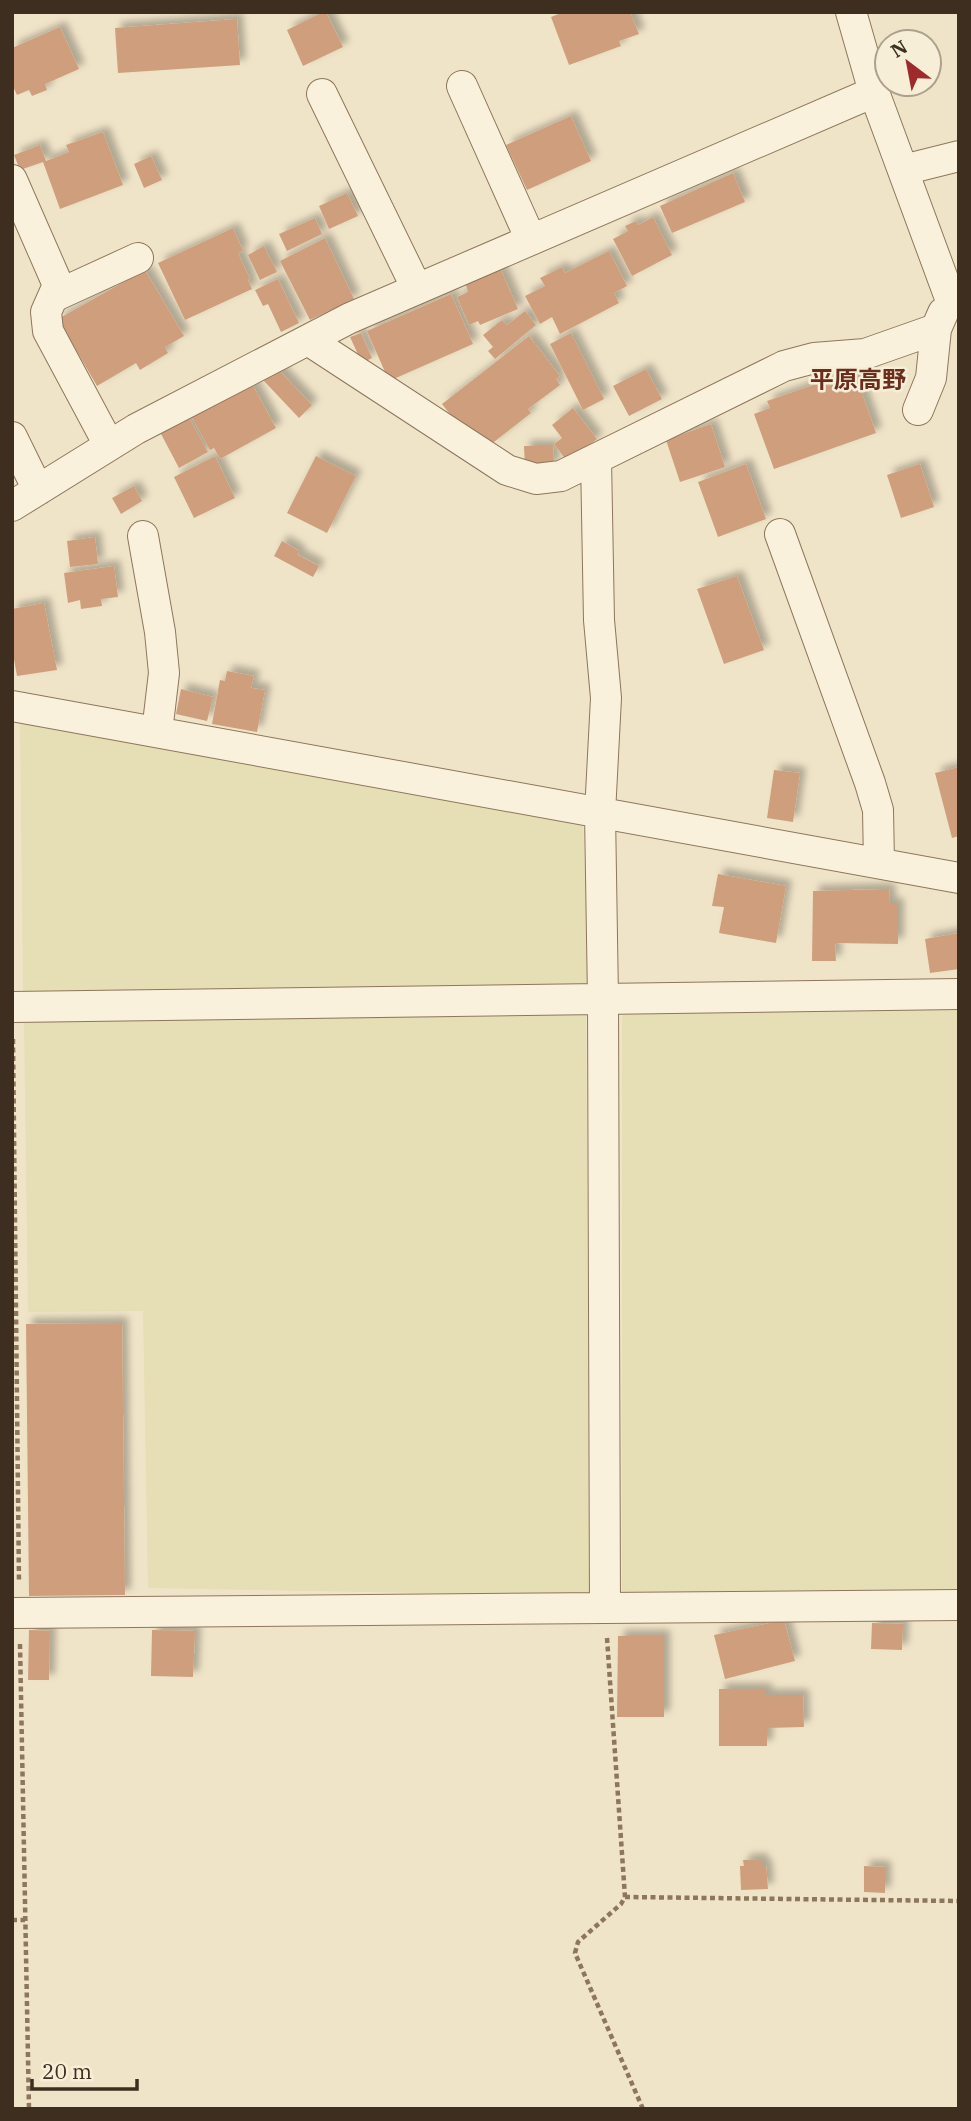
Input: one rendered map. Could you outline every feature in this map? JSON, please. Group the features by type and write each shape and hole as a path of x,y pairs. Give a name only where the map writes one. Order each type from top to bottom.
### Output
{"street":[{"path":"851,12 873,89"},
{"path":"461,86 531,240"},
{"path":"12,506 136,429 350,318 873,92"},
{"path":"322,94 417,289"},
{"path":"876,98 954,298 936,329 931,377 918,410"},
{"path":"903,170 959,156"},
{"path":"12,180 58,285 46,312 48,331 109,445"},
{"path":"53,297 138,258"},
{"path":"308,340 507,470 536,479 561,476 784,366 814,358 865,354 936,329"},
{"path":"12,437 38,490"},
{"path":"596,459 599,621 606,698 600,813 605,1608"},
{"path":"780,534 870,783 878,810 879,863"},
{"path":"143,536 160,632 164,673 156,733"},
{"path":"12,706 959,878"},
{"path":"12,1007 959,994"},
{"path":"16,1613 959,1605"}],"path":[{"path":"12,1007 16,1613 29,2109"},
{"path":"605,1608 625,1897 621,1904 578,1942 575,1953 643,2109"},
{"path":"625,1897 959,1901"},
{"path":"12,1920 25,1920"}],"shaded area":[{"path":"20,721 583,824 590,989 23,992"},
{"path":"959,1002 959,1590 622,1594 622,1017 631,1006"},
{"path":"586,1015 590,1596 148,1588 143,1311 28,1312 24,1022"}],"building":[{"path":"326,12 343,47 303,66 287,30"},
{"path":"564,12 630,12 639,34 619,41 621,46 569,65 551,17"},
{"path":"237,19 240,65 118,73 115,28"},
{"path":"60,27 79,69 45,84 47,90 32,96 29,90 17,95 12,84 12,48"},
{"path":"571,116 591,161 527,190 506,145"},
{"path":"103,132 123,185 60,209 43,162 20,170 14,155 40,145 46,161 69,152 66,145"},
{"path":"151,156 162,180 144,188 134,164"},
{"path":"733,173 745,202 672,233 660,206"},
{"path":"347,193 358,216 329,229 319,206"},
{"path":"653,217 672,255 632,276 613,239 628,231 625,226 636,221 638,225"},
{"path":"315,218 322,234 287,251 279,234"},
{"path":"233,228 243,251 238,253 252,289 185,320 158,263"},
{"path":"325,238 354,299 310,320 280,261"},
{"path":"264,246 277,272 260,280 248,255"},
{"path":"609,251 627,286 614,293 619,303 560,334 552,317 540,324 525,296 545,286 540,278 562,267 565,273"},
{"path":"145,270 184,336 165,347 168,353 140,370 136,363 97,386 58,319"},
{"path":"501,270 518,309 480,325 478,321 469,325 457,297 468,292 466,285"},
{"path":"278,279 299,323 281,332 268,304 263,306 255,290"},
{"path":"451,294 473,344 389,381 367,331"},
{"path":"525,311 536,325 495,359 488,351 493,347 483,335 502,320 507,325"},
{"path":"361,333 372,358 362,363 350,337"},
{"path":"571,333 604,399 583,410 550,344"},
{"path":"529,336 560,376 556,379 560,385 528,409 531,413 490,445 483,436 478,440 467,426 462,430 442,404"},
{"path":"277,368 312,405 299,418 263,380"},
{"path":"646,369 662,399 629,416 613,386"},
{"path":"856,376 876,433 774,469 754,414 770,408 767,401 825,381 828,386"},
{"path":"251,382 276,428 220,459 214,448 210,450 191,416"},
{"path":"573,408 597,439 566,460 554,444 562,438 552,425"},
{"path":"188,416 208,452 179,468 160,432"},
{"path":"711,424 725,467 680,482 666,440"},
{"path":"524,446 553,446 554,467 525,468"},
{"path":"215,456 235,498 194,518 174,477"},
{"path":"316,456 356,476 327,533 287,513"},
{"path":"746,464 766,519 718,537 698,482"},
{"path":"920,464 934,507 901,518 887,475"},
{"path":"134,486 142,501 121,514 112,498"},
{"path":"95,537 98,564 70,567 67,541"},
{"path":"282,541 299,551 298,555 319,566 313,577 274,556"},
{"path":"114,566 118,597 101,599 102,606 81,609 80,600 68,603 64,573"},
{"path":"737,576 764,650 724,664 697,589"},
{"path":"44,603 57,670 17,676 12,648 12,609"},
{"path":"227,671 254,676 251,688 265,690 257,732 212,724 220,680 225,681"},
{"path":"181,689 213,697 207,721 176,714"},
{"path":"959,767 959,836 952,838 935,773"},
{"path":"774,770 800,773 793,822 767,818"},
{"path":"718,874 786,886 776,943 719,933 724,907 712,906"},
{"path":"889,889 890,904 898,904 898,944 835,943 836,961 812,961 813,891"},
{"path":"959,933 959,969 930,973 925,939"},
{"path":"122,1323 125,1595 29,1596 26,1324"},
{"path":"784,1620 795,1661 725,1679 714,1635"},
{"path":"872,1623 903,1624 902,1650 871,1649"},
{"path":"29,1630 50,1631 49,1680 28,1680"},
{"path":"152,1630 195,1631 193,1677 151,1676"},
{"path":"618,1636 664,1636 664,1717 617,1717"},
{"path":"719,1689 766,1689 766,1695 803,1695 804,1727 767,1728 767,1746 719,1746"},
{"path":"762,1859 762,1865 766,1865 768,1889 741,1890 740,1866 744,1866 743,1860"},
{"path":"864,1866 885,1867 885,1893 864,1892"}],"district":[{"name":"平原高野","path":"858,379"}]}
